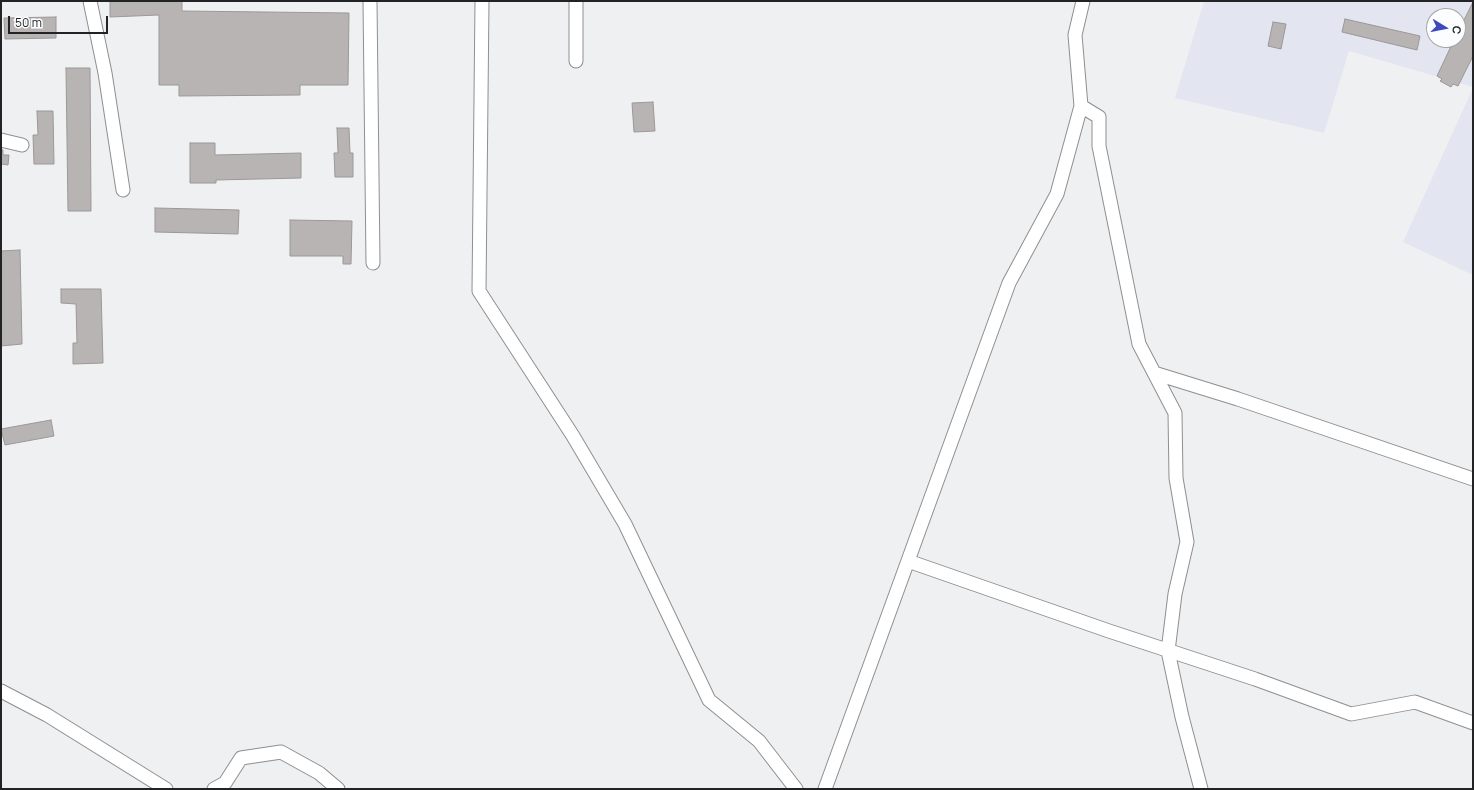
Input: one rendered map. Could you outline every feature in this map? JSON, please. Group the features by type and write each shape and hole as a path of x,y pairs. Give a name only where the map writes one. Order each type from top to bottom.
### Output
{"street":[{"path":"90,1 104,73 122,190"},
{"path":"370,1 373,264"},
{"path":"482,1 479,291 573,436 625,524 709,700 759,741 796,789"},
{"path":"576,1 576,62"},
{"path":"825,789 1009,283 1057,194 1081,106 1075,35 1083,1"},
{"path":"1081,106 1100,117 1099,146 1139,344 1175,413 1176,478 1187,542 1175,594 1168,651 1182,718 1200,789"},
{"path":"1,140 22,145"},
{"path":"1154,373 1238,399 1473,479"},
{"path":"908,561 1168,651 1255,679 1351,714 1415,702 1473,723"},
{"path":"1,691 47,715 166,789"},
{"path":"214,789 225,783 241,758 281,752 319,773 338,789"}],"shaded area":[{"path":"1204,1 1473,1 1473,87 1349,51 1324,133 1175,98"},
{"path":"1473,88 1473,275 1403,242"}],"building":[{"path":"110,1 182,1 182,11 349,13 348,85 300,85 300,95 179,96 179,85 159,85 159,15 110,17"},
{"path":"1473,2 1473,56 1458,86 1453,84 1451,87 1440,81 1442,79 1437,76 1450,48 1466,48 1466,16"},
{"path":"56,17 56,38 5,39 4,18"},
{"path":"1345,19 1420,36 1417,50 1342,32"},
{"path":"1273,22 1286,24 1281,49 1268,46"},
{"path":"66,68 90,68 91,211 68,211"},
{"path":"653,102 655,131 634,132 632,103"},
{"path":"37,111 53,111 54,164 34,164 33,135 38,135"},
{"path":"337,128 349,128 350,153 353,153 353,177 335,177 334,153 338,153"},
{"path":"190,143 215,143 215,155 301,153 301,178 216,180 216,183 190,183"},
{"path":"1,149 3,150 3,155 9,155 8,165 1,164"},
{"path":"155,208 239,210 238,234 155,232"},
{"path":"290,220 352,221 351,264 343,264 343,256 290,256"},
{"path":"20,250 22,344 1,346 1,251"},
{"path":"61,289 101,289 103,363 73,364 73,343 77,343 76,304 61,303"},
{"path":"51,420 54,436 5,445 1,429"}]}
